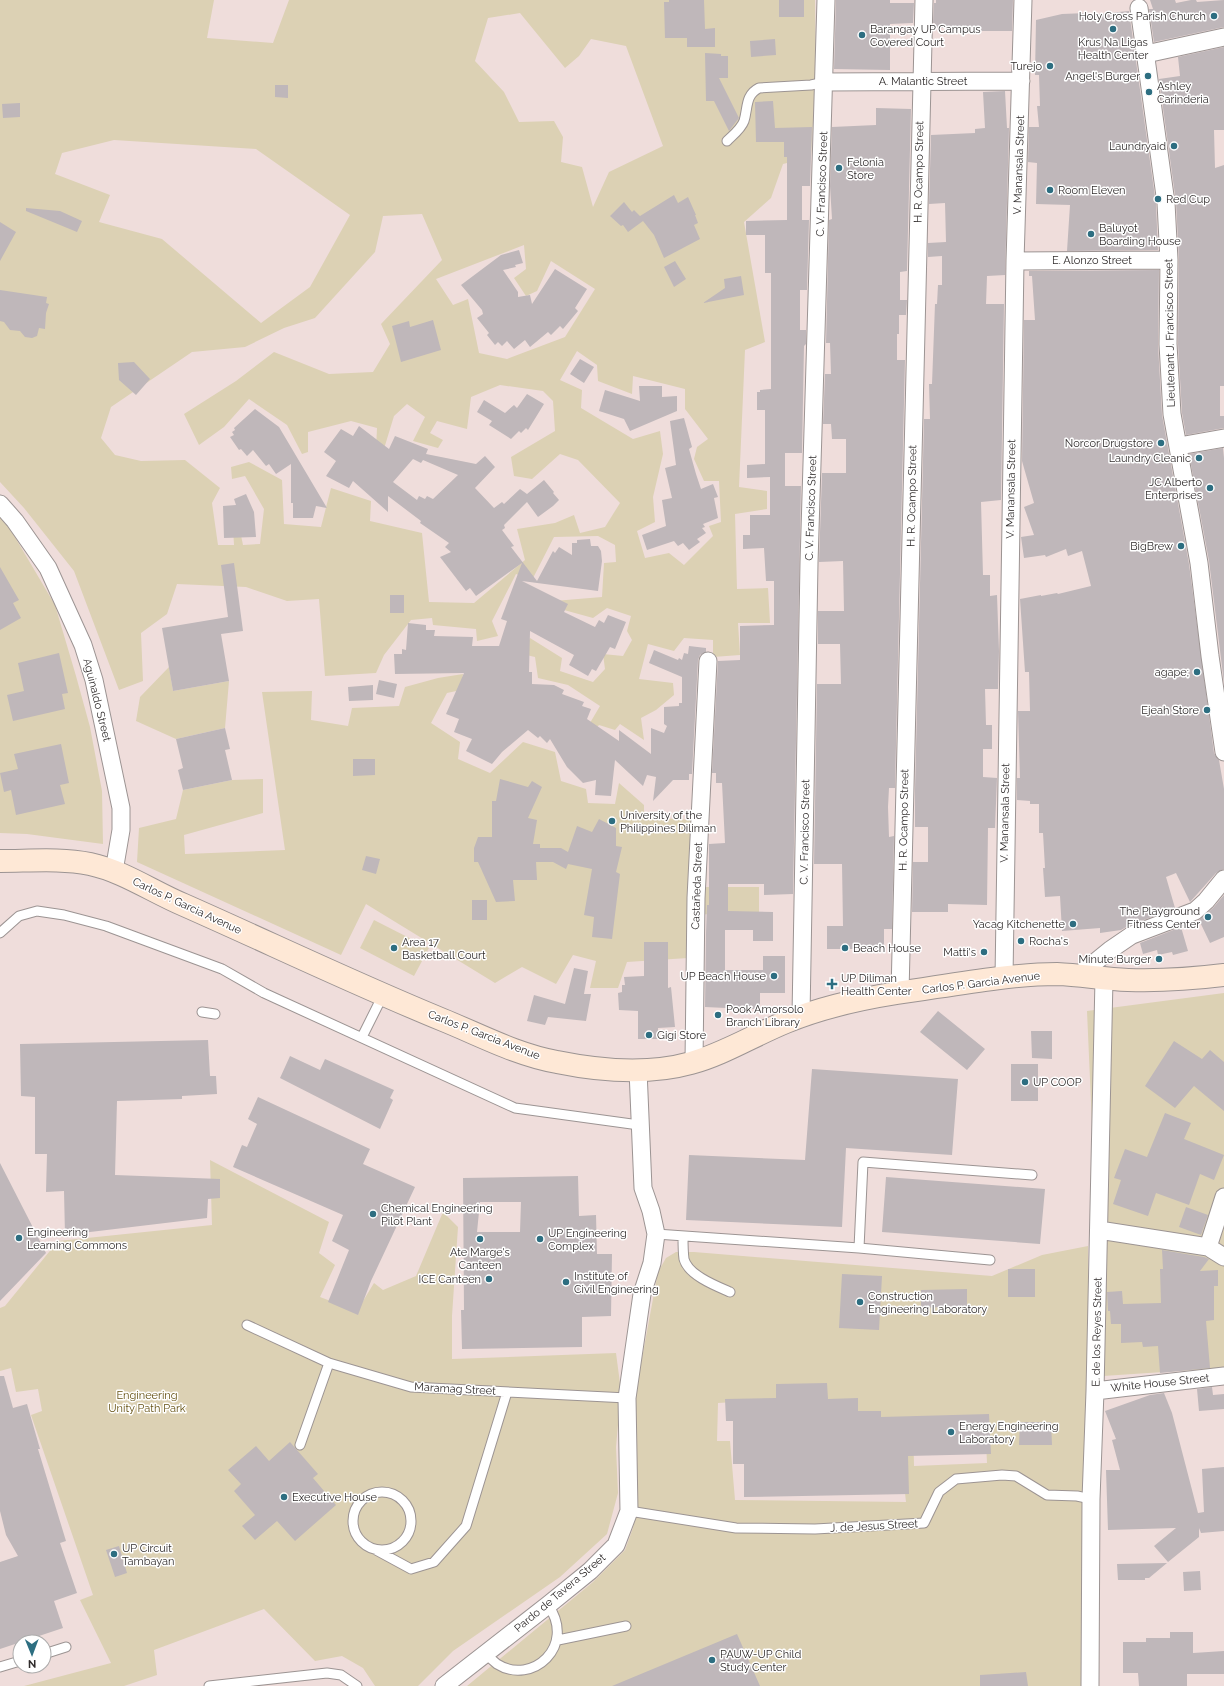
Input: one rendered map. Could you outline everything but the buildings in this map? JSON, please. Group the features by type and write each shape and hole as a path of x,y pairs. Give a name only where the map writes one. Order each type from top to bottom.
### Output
{"main road":[{"name":"Carlos P. Garcia Avenue","path":"0,861 70,860 114,871 167,898 383,995 514,1050 553,1062 588,1068 638,1070 673,1067 694,1062 801,1016 842,1003 900,993 1004,978 1057,974 1104,979 1160,981 1224,975"}],"street":[{"name":"C. V. Francisco Street","path":"801,1016 809,571 825,82 826,0"},
{"name":"H. R. Ocampo Street","path":"900,993 924,0"},
{"name":"V. Manansala Street","path":"1004,978 1004,898 1015,260 1023,0"},
{"name":"Lieutenant J. Francisco Street","path":"1139,8 1166,202 1169,260 1170,375 1172,414 1199,563 1210,656 1224,752"},
{"path":"1146,54 1224,38"},
{"name":"A. Malantic Street","path":"825,82 1021,81"},
{"name":"E. Alonzo Street","path":"1015,260 1169,260"},
{"path":"1179,446 1224,438"},
{"name":"Aguinaldo Street","path":"0,504 15,521 48,568 82,645 94,680 121,808 121,830 114,871"},
{"name":"Castañeda Street","path":"694,1062 696,898 708,661"},
{"path":"1078,976 1110,950 1132,935 1182,917 1194,911 1206,901 1224,879"},
{"name":"E. de los Reyes Street","path":"1090,1686 1091,1499 1099,1230 1104,979"},
{"name":"Pardo de Tavera Street","path":"444,1686 590,1571 616,1545 629,1511 627,1398 642,1294 652,1263 656,1234 643,1188 639,1124 638,1070"},
{"path":"1208,1247 1224,1197"},
{"path":"1099,1230 1208,1247 1224,1257"},
{"name":"White House Street","path":"1095,1390 1224,1376"}],"lane":[{"path":"728,141 740,128 744,121 748,99 752,91 759,88 825,82"},
{"path":"0,933 19,916 37,911 64,914 106,926 222,969 264,992 515,1108 639,1124"},
{"path":"362,1037 383,995"},
{"path":"202,1012 215,1014"},
{"path":"859,1248 863,1162 1032,1175"},
{"path":"656,1234 859,1248 990,1260"},
{"path":"683,1236 684,1260 690,1268 702,1279 730,1292"},
{"name":"Maramag Street","path":"247,1325 329,1363 368,1376 411,1387 627,1398"},
{"path":"300,1445 329,1363"},
{"path":"376,1550 386,1551 396,1548 404,1541 411,1528 411,1512 406,1503 398,1496 389,1492 379,1492 369,1495 360,1501 354,1515 354,1530 358,1539 366,1546 411,1569 434,1562 466,1526 507,1392"},
{"name":"J. de Jesus Street","path":"629,1511 736,1528 815,1529 924,1523 939,1492 956,1479 1002,1474 1016,1476 1047,1495 1077,1496 1091,1499"},
{"path":"486,1653 497,1664 510,1670 522,1671 534,1668 545,1661 553,1651 558,1640 558,1629 555,1615 548,1605"},
{"path":"558,1640 626,1626"},
{"path":"52,1651 66,1647"},
{"path":"0,1667 12,1663"},
{"path":"209,1686 327,1673 341,1675 357,1686"}],"shaded area":[{"name":"University of the Philippines Diliman","path":"0,0 1224,0 1224,1686 0,1686"}],"green space":[{"path":"0,0 214,0 207,38 273,43 289,0 815,0 816,70 811,157 783,164 771,198 744,222 765,342 745,350 739,487 767,491 767,509 735,514 737,589 768,588 770,623 738,623 740,655 713,657 713,640 684,638 674,651 648,644 639,679 673,683 674,695 656,710 641,718 644,740 620,724 615,730 599,725 592,733 587,728 600,706 568,685 538,678 535,657 522,654 530,638 562,658 560,671 593,682 605,669 603,654 623,656 632,640 627,631 631,616 607,608 593,618 564,610 554,601 602,597 604,563 616,562 615,545 598,536 554,537 532,580 516,574 492,621 498,636 477,641 476,629 433,625 432,618 411,620 384,655 376,673 325,676 319,599 287,601 246,587 177,584 167,614 141,633 143,681 119,690 74,571 24,508 0,482","holes":["520,13 565,68 579,56 591,39 626,46 663,146 609,172 593,207 582,167 561,162 563,137 554,121 519,122 504,92 475,61 488,18","114,140 256,149 350,215 310,287 261,323 162,239 99,222 110,195 55,174 62,153","422,214 442,260 381,324 390,344 373,372 329,374 274,352 236,381 184,414 199,445 224,427 249,399 287,425 302,454 308,452 308,432 351,421 377,428 376,450 383,452 394,416 407,404 425,417 413,441 438,448 443,440 430,433 437,421 467,429 471,397 500,385 543,391 553,401 555,431 511,457 514,476 532,479 560,454 578,460 620,503 605,527 580,533 574,515 555,523 517,529 525,560 474,603 429,602 422,533 370,521 371,501 331,488 321,527 284,524 282,480 249,462 231,467 232,479 245,476 264,509 260,544 243,545 236,511 232,511 234,545 218,545 212,503 220,488 185,460 141,461 115,455 101,438 111,407 192,352 245,347 284,328 315,318 375,252 383,216","524,245 526,269 514,278 526,296 537,291 551,261 595,289 565,337 507,359 479,353 468,299 453,305 436,279","577,351 597,365 598,381 632,394 633,376 685,389 685,409 708,439 697,447 694,459 704,481 719,481 721,522 709,526 713,536 684,565 669,553 645,558 637,531 655,522 653,497 663,454 660,431 633,439 581,408 582,390 560,380"]},
{"path":"0,517 9,527 55,605 90,727 102,791 103,844 27,834 0,833"},
{"path":"169,667 173,691 229,681 225,728 176,739 136,721 140,697"},
{"path":"463,674 461,690 447,693 431,723 460,742 458,759 490,773 523,742 555,752 561,781 586,789 588,803 615,804 619,783 644,805 644,817 708,821 706,887 759,887 759,912 690,915 688,958 627,962 618,988 590,988 596,961 573,955 556,984 522,967 495,983 366,904 341,955 137,862 139,828 176,819 183,790 232,780 263,779 263,813 184,835 185,854 285,850 262,692 312,691 311,720 348,726 352,708 399,706 405,687 438,678"},
{"name":"Area 17 Basketball Court","path":"374,920 429,948 414,976 360,948"},
{"path":"1224,993 1224,1368 1103,1376 1087,1011"},
{"name":"Engineering Unity Path Park","path":"210,1160 329,1222 319,1253 335,1265 320,1297 357,1311 374,1283 383,1290 416,1276 443,1212 458,1227 452,1316 452,1359 616,1353 621,1391 616,1447 618,1493 607,1534 560,1577 453,1651 418,1686 375,1686 363,1668 342,1656 315,1661 264,1609 154,1650 157,1675 124,1686 24,1686 111,1663 80,1600 93,1595 31,1415 42,1411 38,1389 16,1392 11,1368 0,1371 0,1308 5,1306 58,1241 212,1225"},
{"path":"1088,1246 1088,1459 1083,1686 467,1686 593,1582 625,1550 633,1528 636,1500 632,1401 642,1358 658,1272 666,1258 676,1252 694,1252 992,1276 1042,1255","holes":["818,1397 902,1466 906,1502 735,1500 730,1441 717,1441 718,1403","913,1420 985,1420 987,1463 914,1466"]}],"place":[{"name":"Holy Cross Parish Church","path":"1214,16"},
{"name":"Krus Na Ligas Health Center","path":"1113,29"},
{"name":"Barangay UP Campus Covered Court","path":"862,35"},
{"name":"Turejo","path":"1050,66"},
{"name":"Angel's Burger","path":"1148,76"},
{"name":"Ashley Carinderia","path":"1149,92"},
{"name":"Laundryaid","path":"1174,146"},
{"name":"Felonia Store","path":"839,168"},
{"name":"Room Eleven","path":"1050,190"},
{"name":"Red Cup","path":"1158,199"},
{"name":"Baluyot Boarding House","path":"1091,234"},
{"name":"Norcor Drugstore","path":"1161,443"},
{"name":"Laundry Cleanic","path":"1199,458"},
{"name":"JC Alberto Enterprises","path":"1210,488"},
{"name":"BigBrew","path":"1181,546"},
{"name":"agape;","path":"1197,672"},
{"name":"Ejeah Store","path":"1207,710"},
{"name":"University of the Philippines Diliman","path":"612,821"},
{"name":"The Playground Fitness Center","path":"1208,917"},
{"name":"Yacag Kitchenette","path":"1073,924"},
{"name":"Rocha's","path":"1021,941"},
{"name":"Area 17 Basketball Court","path":"394,948"},
{"name":"Beach House","path":"845,948"},
{"name":"Matti's","path":"984,952"},
{"name":"Minute Burger","path":"1159,959"},
{"name":"UP Beach House","path":"774,976"},
{"name":"UP Diliman Health Center","path":"832,984"},
{"name":"Pook Amorsolo Branch Library","path":"718,1015"},
{"name":"Gigi Store","path":"649,1035"},
{"name":"UP COOP","path":"1025,1082"},
{"name":"Chemical Engineering Pilot Plant","path":"373,1214"},
{"name":"Engineering Learning Commons","path":"19,1238"},
{"name":"Ate Marge's Canteen","path":"480,1239"},
{"name":"UP Engineering Complex","path":"540,1239"},
{"name":"ICE Canteen","path":"489,1279"},
{"name":"Institute of Civil Engineering","path":"566,1282"},
{"name":"Construction Engineering Laboratory","path":"860,1302"},
{"name":"Energy Engineering Laboratory","path":"951,1432"},
{"name":"Executive House","path":"284,1497"},
{"name":"UP Circuit Tambayan","path":"114,1554"},
{"name":"PAUW-UP Child Study Center","path":"712,1660"}]}
